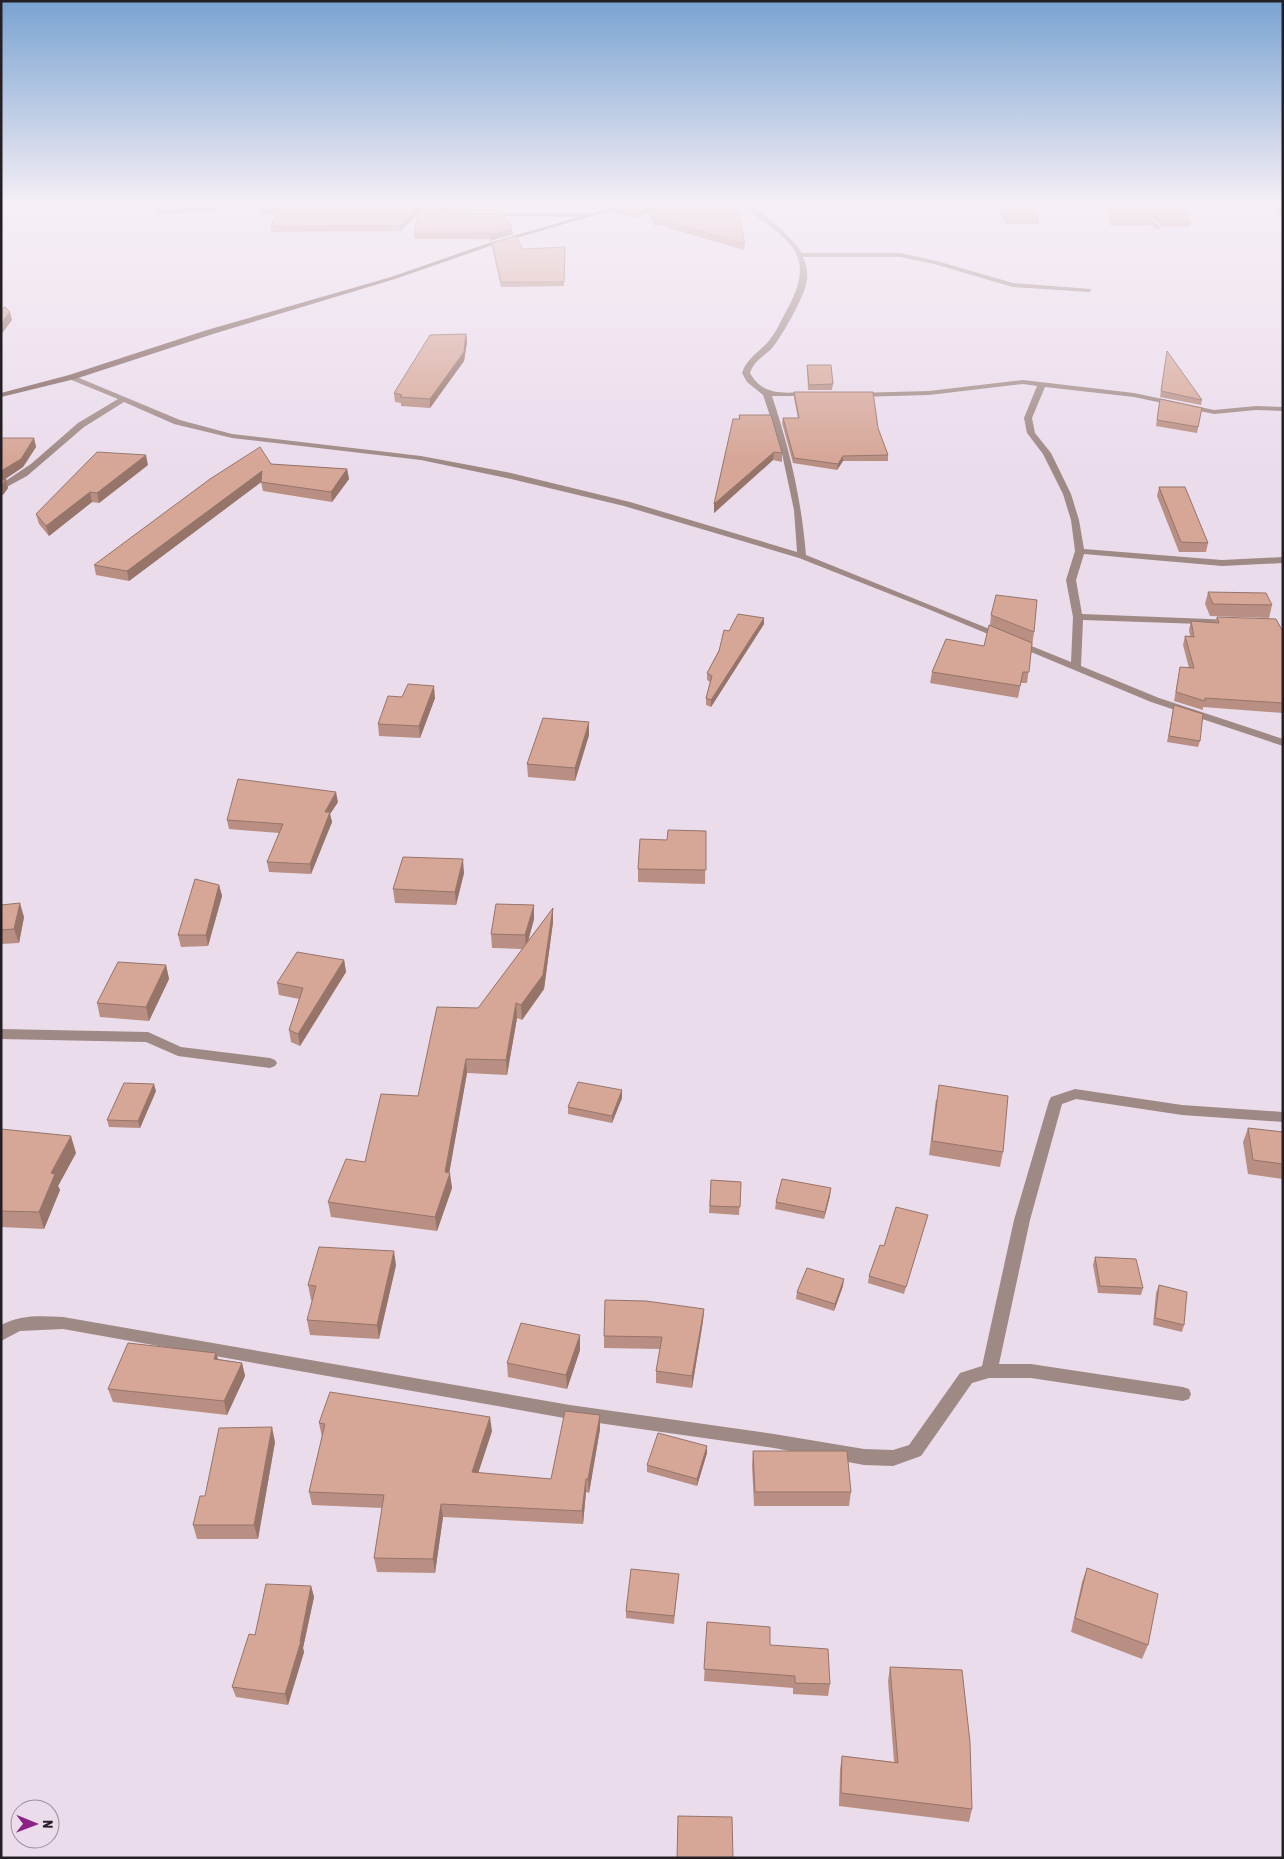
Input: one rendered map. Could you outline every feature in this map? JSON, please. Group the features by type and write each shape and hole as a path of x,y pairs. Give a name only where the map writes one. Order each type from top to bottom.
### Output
{"street":[{"path":"1,395 72,377 350,290"},
{"path":"801,290 770,346 747,367 746,373 750,380 768,394 785,449 798,510 802,556"},
{"path":"72,377 177,422 200,429 232,436 290,444 421,458 473,468 627,504 802,556 931,606 1155,700 1283,743"},
{"path":"853,395 929,393 1023,382 1134,396 1214,412 1230,412 1256,408 1283,409"},
{"path":"1042,384 1028,418 1031,433 1047,453 1066,494 1075,520 1080,552 1071,580 1078,617 1076,667"},
{"path":"768,394 815,394"},
{"path":"1,488 27,474 80,426 99,412 124,399"},
{"path":"1080,552 1222,563 1283,560"},
{"path":"1078,617 1237,622"},
{"path":"1,1034 148,1037 178,1051 270,1063"},
{"path":"989,1371 1022,1220 1056,1101 1075,1094 1182,1110 1283,1117"},
{"path":"1,1335 3,1332 25,1323 63,1323 570,1412 774,1441 864,1457 893,1458 915,1450 966,1378 989,1371 1031,1372 1183,1394"}],"building":[{"path":"5,307 10,312 1,323 1,309"},
{"path":"466,334 464,352 430,399 400,397 402,395 394,393 430,335"},
{"path":"1167,351 1202,400 1161,391"},
{"path":"807,365 831,365 833,384 809,385"},
{"path":"794,392 873,392 878,428 888,455 843,456 838,464 794,458 783,418 799,418"},
{"path":"1160,399 1202,408 1198,427 1157,420"},
{"path":"739,415 771,415 782,453 774,452 714,504 733,419 740,419"},
{"path":"1,438 34,438 21,459 1,471"},
{"path":"260,447 271,464 347,469 331,492 261,482 262,471 127,571 94,565 210,479"},
{"path":"97,452 146,455 97,493 90,492 46,526 36,514"},
{"path":"1159,487 1185,487 1208,543 1181,542"},
{"path":"1208,592 1266,593 1272,605 1213,604"},
{"path":"996,595 1037,600 1034,632 991,615"},
{"path":"738,614 764,618 711,700 706,698 712,676 707,673 719,651 724,630 729,631"},
{"path":"1217,617 1276,619 1283,632 1283,703 1205,698 1205,701 1176,692 1180,667 1194,668 1185,636 1194,637 1191,621 1219,623"},
{"path":"989,625 1032,643 1029,672 1023,672 1020,686 932,672 946,639 984,646"},
{"path":"408,684 434,686 419,726 378,724 388,696 402,697"},
{"path":"1174,705 1203,714 1200,741 1169,736"},
{"path":"543,718 589,722 575,768 527,764"},
{"path":"238,779 336,792 325,812 330,812 310,864 267,862 283,824 227,820"},
{"path":"668,830 706,831 706,870 638,869 640,839 667,840"},
{"path":"403,857 463,859 455,892 393,889"},
{"path":"195,879 219,885 206,935 178,935"},
{"path":"20,903 14,929 1,930 1,905"},
{"path":"496,904 534,905 525,935 491,934"},
{"path":"553,908 543,975 521,1005 516,1003 506,1060 466,1059 445,1172 450,1173 435,1217 328,1202 346,1159 365,1162 381,1094 418,1096 437,1007 478,1008"},
{"path":"297,952 344,960 298,1034 289,1030 303,988 277,983"},
{"path":"118,962 166,965 146,1007 97,1003"},
{"path":"578,1082 622,1090 612,1116 568,1107"},
{"path":"124,1083 154,1084 138,1121 107,1120"},
{"path":"939,1085 1008,1096 1003,1152 932,1141"},
{"path":"1248,1128 1283,1132 1283,1164 1253,1160"},
{"path":"1,1129 71,1136 51,1173 55,1174 39,1212 1,1211"},
{"path":"782,1179 831,1188 825,1212 776,1202"},
{"path":"711,1180 741,1182 740,1207 710,1206"},
{"path":"896,1207 928,1215 906,1287 869,1276 880,1245 884,1246"},
{"path":"319,1247 394,1251 377,1325 307,1320 316,1286 308,1285"},
{"path":"1095,1257 1136,1259 1143,1288 1100,1286"},
{"path":"807,1268 844,1279 835,1304 797,1292"},
{"path":"1159,1285 1187,1292 1184,1325 1155,1318"},
{"path":"605,1300 646,1301 704,1309 692,1376 656,1371 662,1337 604,1336"},
{"path":"521,1323 580,1335 566,1375 507,1363"},
{"path":"128,1343 216,1353 214,1359 242,1363 224,1401 108,1389"},
{"path":"330,1392 490,1417 472,1472 551,1479 565,1411 600,1415 588,1479 586,1479 582,1511 441,1504 433,1559 374,1558 384,1495 309,1492 325,1424 319,1423"},
{"path":"272,1427 254,1525 193,1525 200,1496 205,1496 219,1428"},
{"path":"658,1433 707,1446 697,1479 647,1465"},
{"path":"753,1451 847,1451 851,1492 755,1492"},
{"path":"1087,1568 1158,1594 1148,1645 1075,1618"},
{"path":"631,1569 679,1574 674,1616 626,1611"},
{"path":"266,1584 311,1586 301,1641 285,1694 232,1687 249,1634 255,1635"},
{"path":"707,1622 770,1627 770,1645 828,1649 830,1684 795,1683 795,1676 704,1669"},
{"path":"890,1667 962,1670 970,1742 972,1809 841,1793 842,1756 898,1763"},
{"path":"678,1816 732,1817 733,1858 677,1858"}]}
